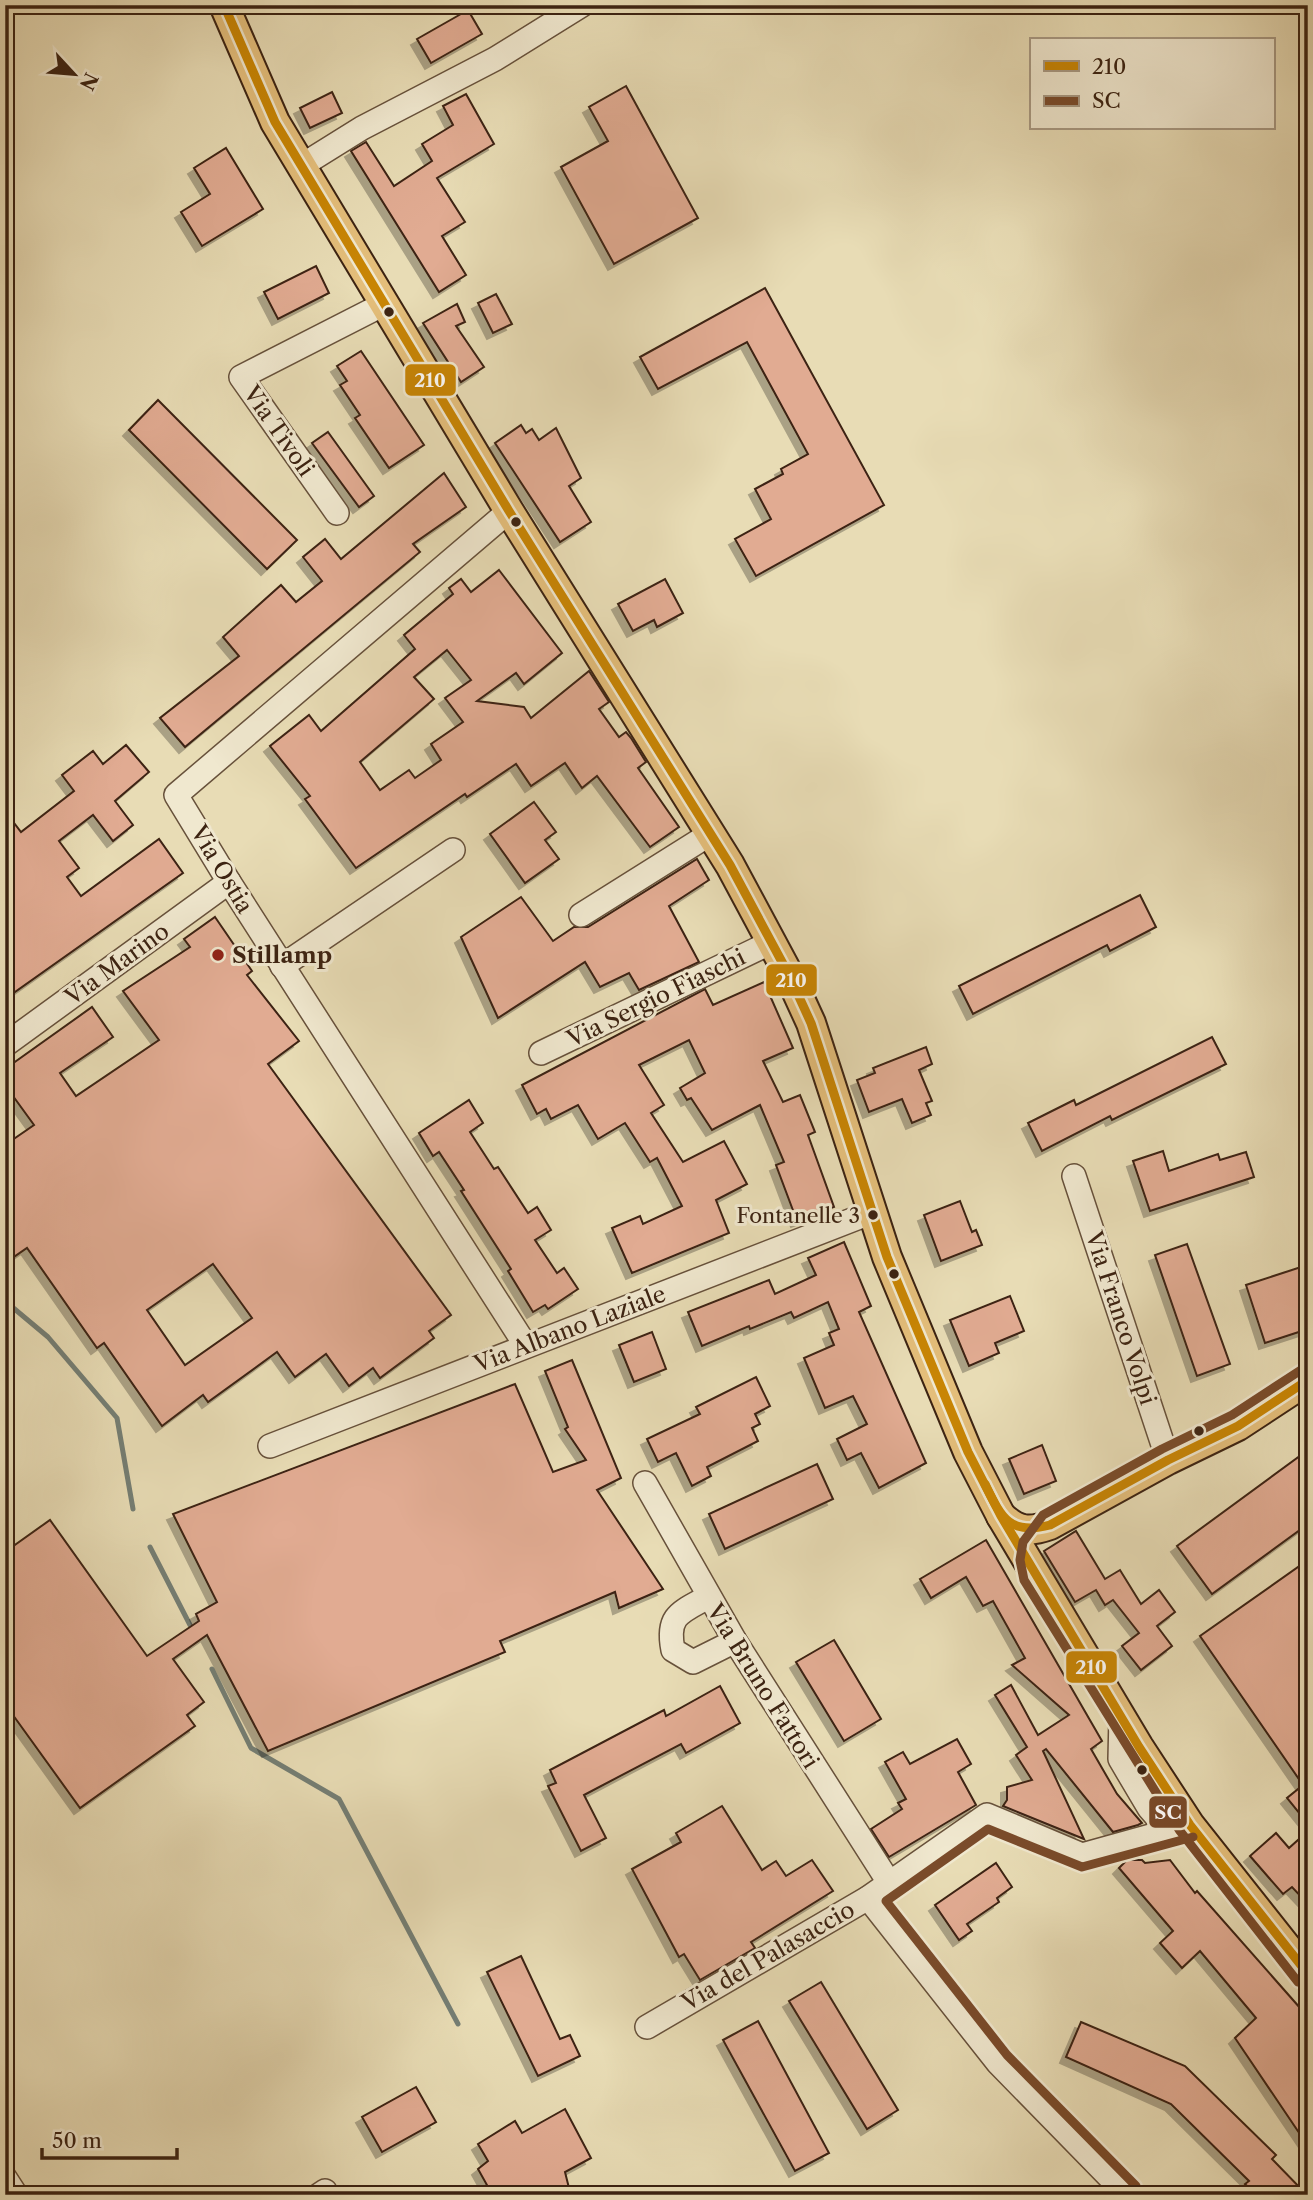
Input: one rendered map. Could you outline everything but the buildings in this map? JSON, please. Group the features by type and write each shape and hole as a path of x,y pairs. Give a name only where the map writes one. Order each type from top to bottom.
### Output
{"main road":[{"path":"224,5 275,121 301,166 509,511 710,834 772,943 811,1023 870,1213 968,1452 1001,1516 1121,1716 1180,1828 1308,1974"},
{"path":"1001,1516 1021,1530 1032,1531 1050,1525 1168,1460 1238,1426 1308,1380"},
{"path":"1035,1574 1033,1553 1050,1525"}],"street":[{"path":"301,166 362,128 495,59 582,5"},
{"name":"Via Tivoli","path":"337,513 241,377 384,304"},
{"name":"Via Ostia","path":"509,511 177,794 282,966 526,1346"},
{"path":"581,915 710,834"},
{"path":"282,966 453,850"},
{"name":"Via Marino","path":"5,1045 229,882"},
{"name":"Via Sergio Fiaschi","path":"541,1053 772,943"},
{"name":"Via Franco Volpi","path":"1074,1176 1168,1460"},
{"name":"Via Albano Laziale","path":"270,1446 870,1213"},
{"name":"Via Bruno Fattori","path":"645,1483 734,1641 890,1884"},
{"path":"708,1597 677,1614 670,1632 673,1650 693,1662 734,1641"},
{"name":"Via del Palasaccio","path":"647,2027 868,1898 987,1815 1082,1856 1180,1828"},
{"path":"868,1898 998,2063 1127,2195"},
{"path":"5,2178 16,2195"}],"waterway":[{"path":"5,1301 48,1337 117,1418 133,1509"},
{"path":"150,1547 190,1625"},
{"path":"212,1669 251,1748 339,1799 458,2024"}],"transit line":[{"name":"210","path":"224,5 275,122 509,511 730,865 789,975 811,1023 887,1257 968,1452 1001,1516 1139,1747 1190,1825 1308,1974"},
{"name":"SC","path":"1298,1982 1180,1831 1024,1580 1020,1560 1023,1542 1043,1515 1162,1449 1232,1415 1301,1370"},
{"name":"210","path":"985,1484 996,1506 1008,1521 1025,1528 1050,1525 1168,1460 1238,1426 1308,1380"},
{"name":"SC","path":"1136,2186 1007,2055 886,1901 988,1829 1082,1867 1193,1837"}],"place":[{"name":"Stillamp","path":"218,955"},
{"name":"Fontanelle 3","path":"873,1215"}]}
